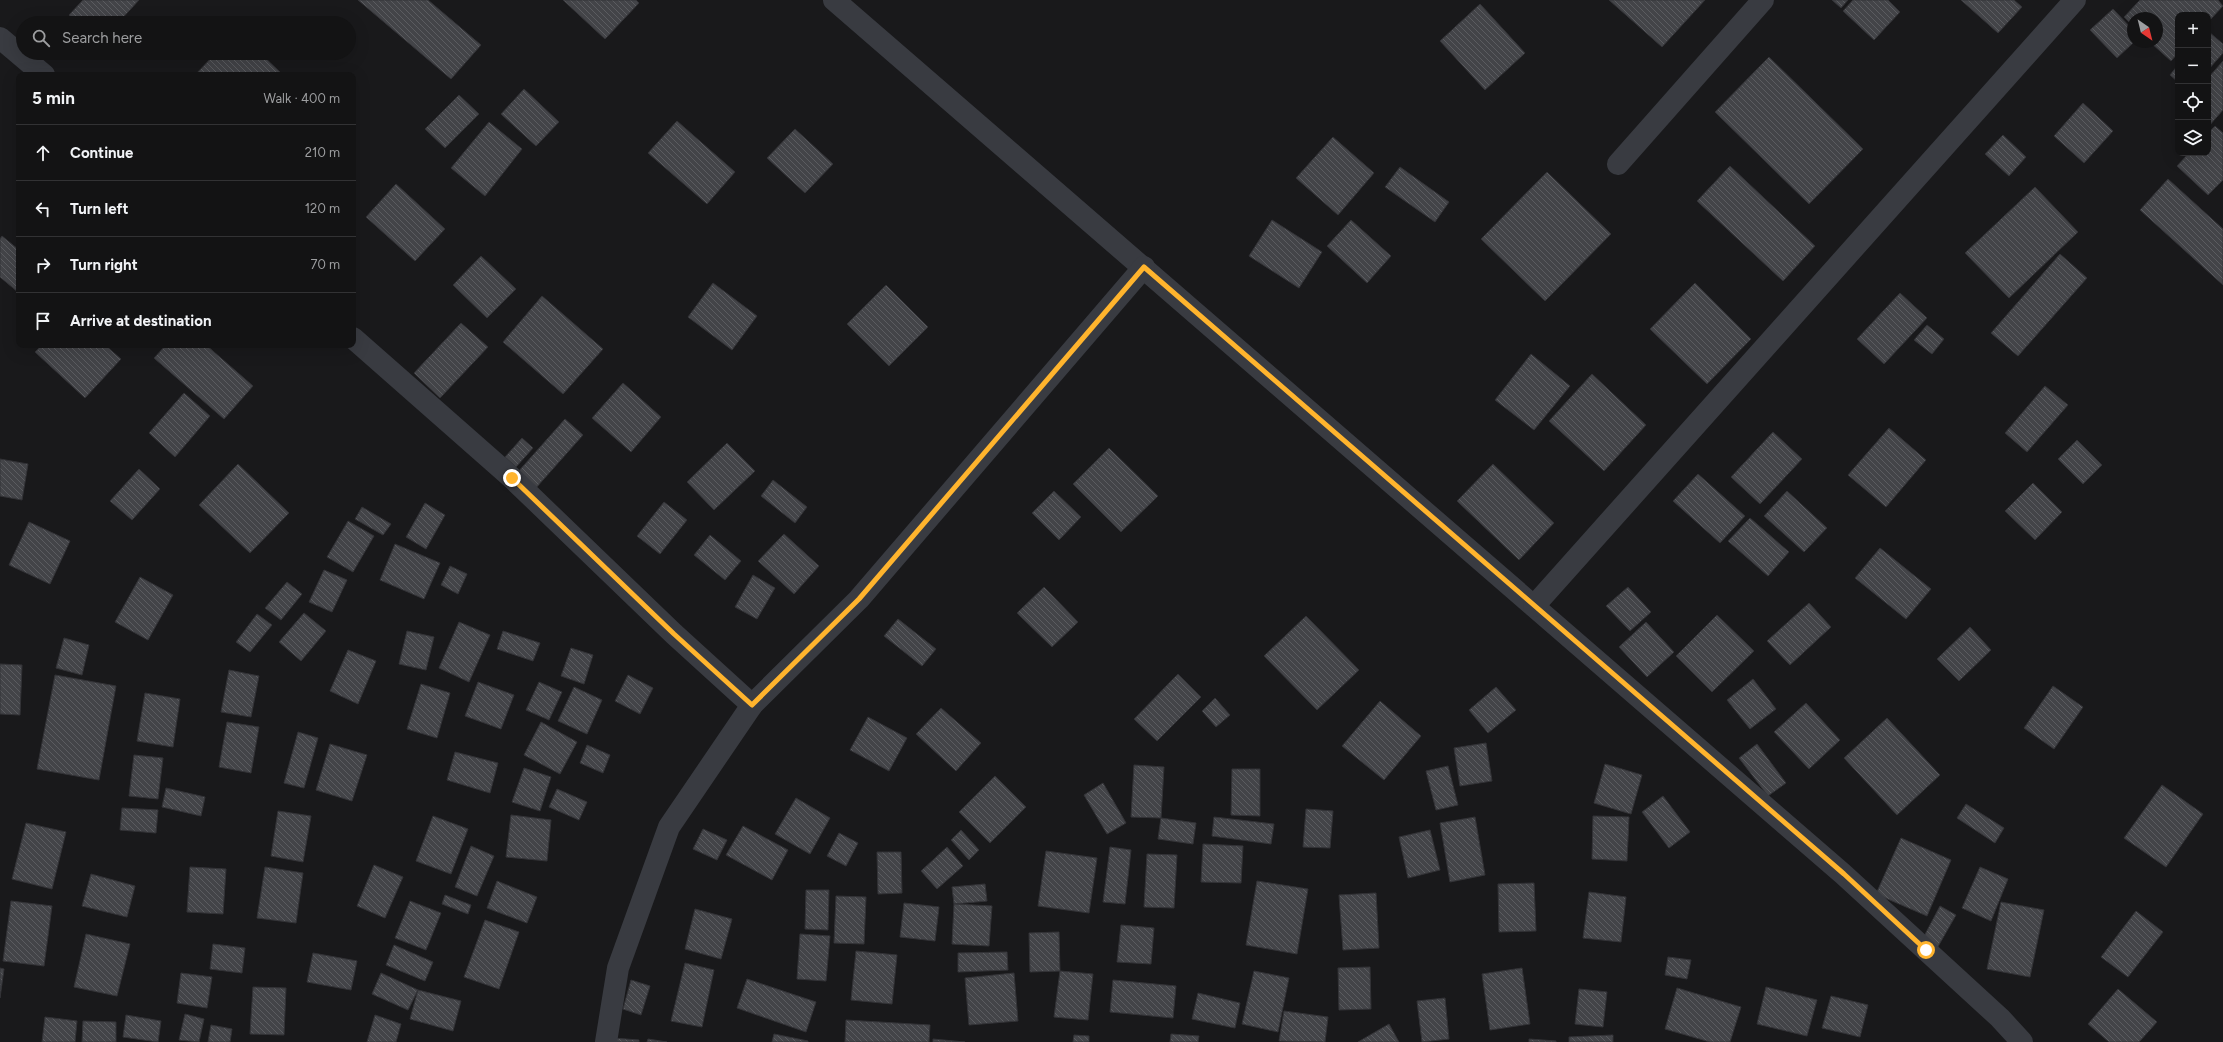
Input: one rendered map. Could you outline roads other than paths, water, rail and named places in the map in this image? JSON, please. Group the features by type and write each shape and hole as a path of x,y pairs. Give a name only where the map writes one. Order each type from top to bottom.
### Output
{"street":[{"path":"834,0 1844,874 2000,1018 2022,1042"},
{"path":"1618,164 1764,0"},
{"path":"1534,606 2075,0"},
{"path":"0,38 16,51"},
{"path":"26,60 40,72"},
{"path":"606,1042 618,968 669,827 752,705 859,599 1144,267"},
{"path":"356,341 512,478 674,634 752,705"}]}
